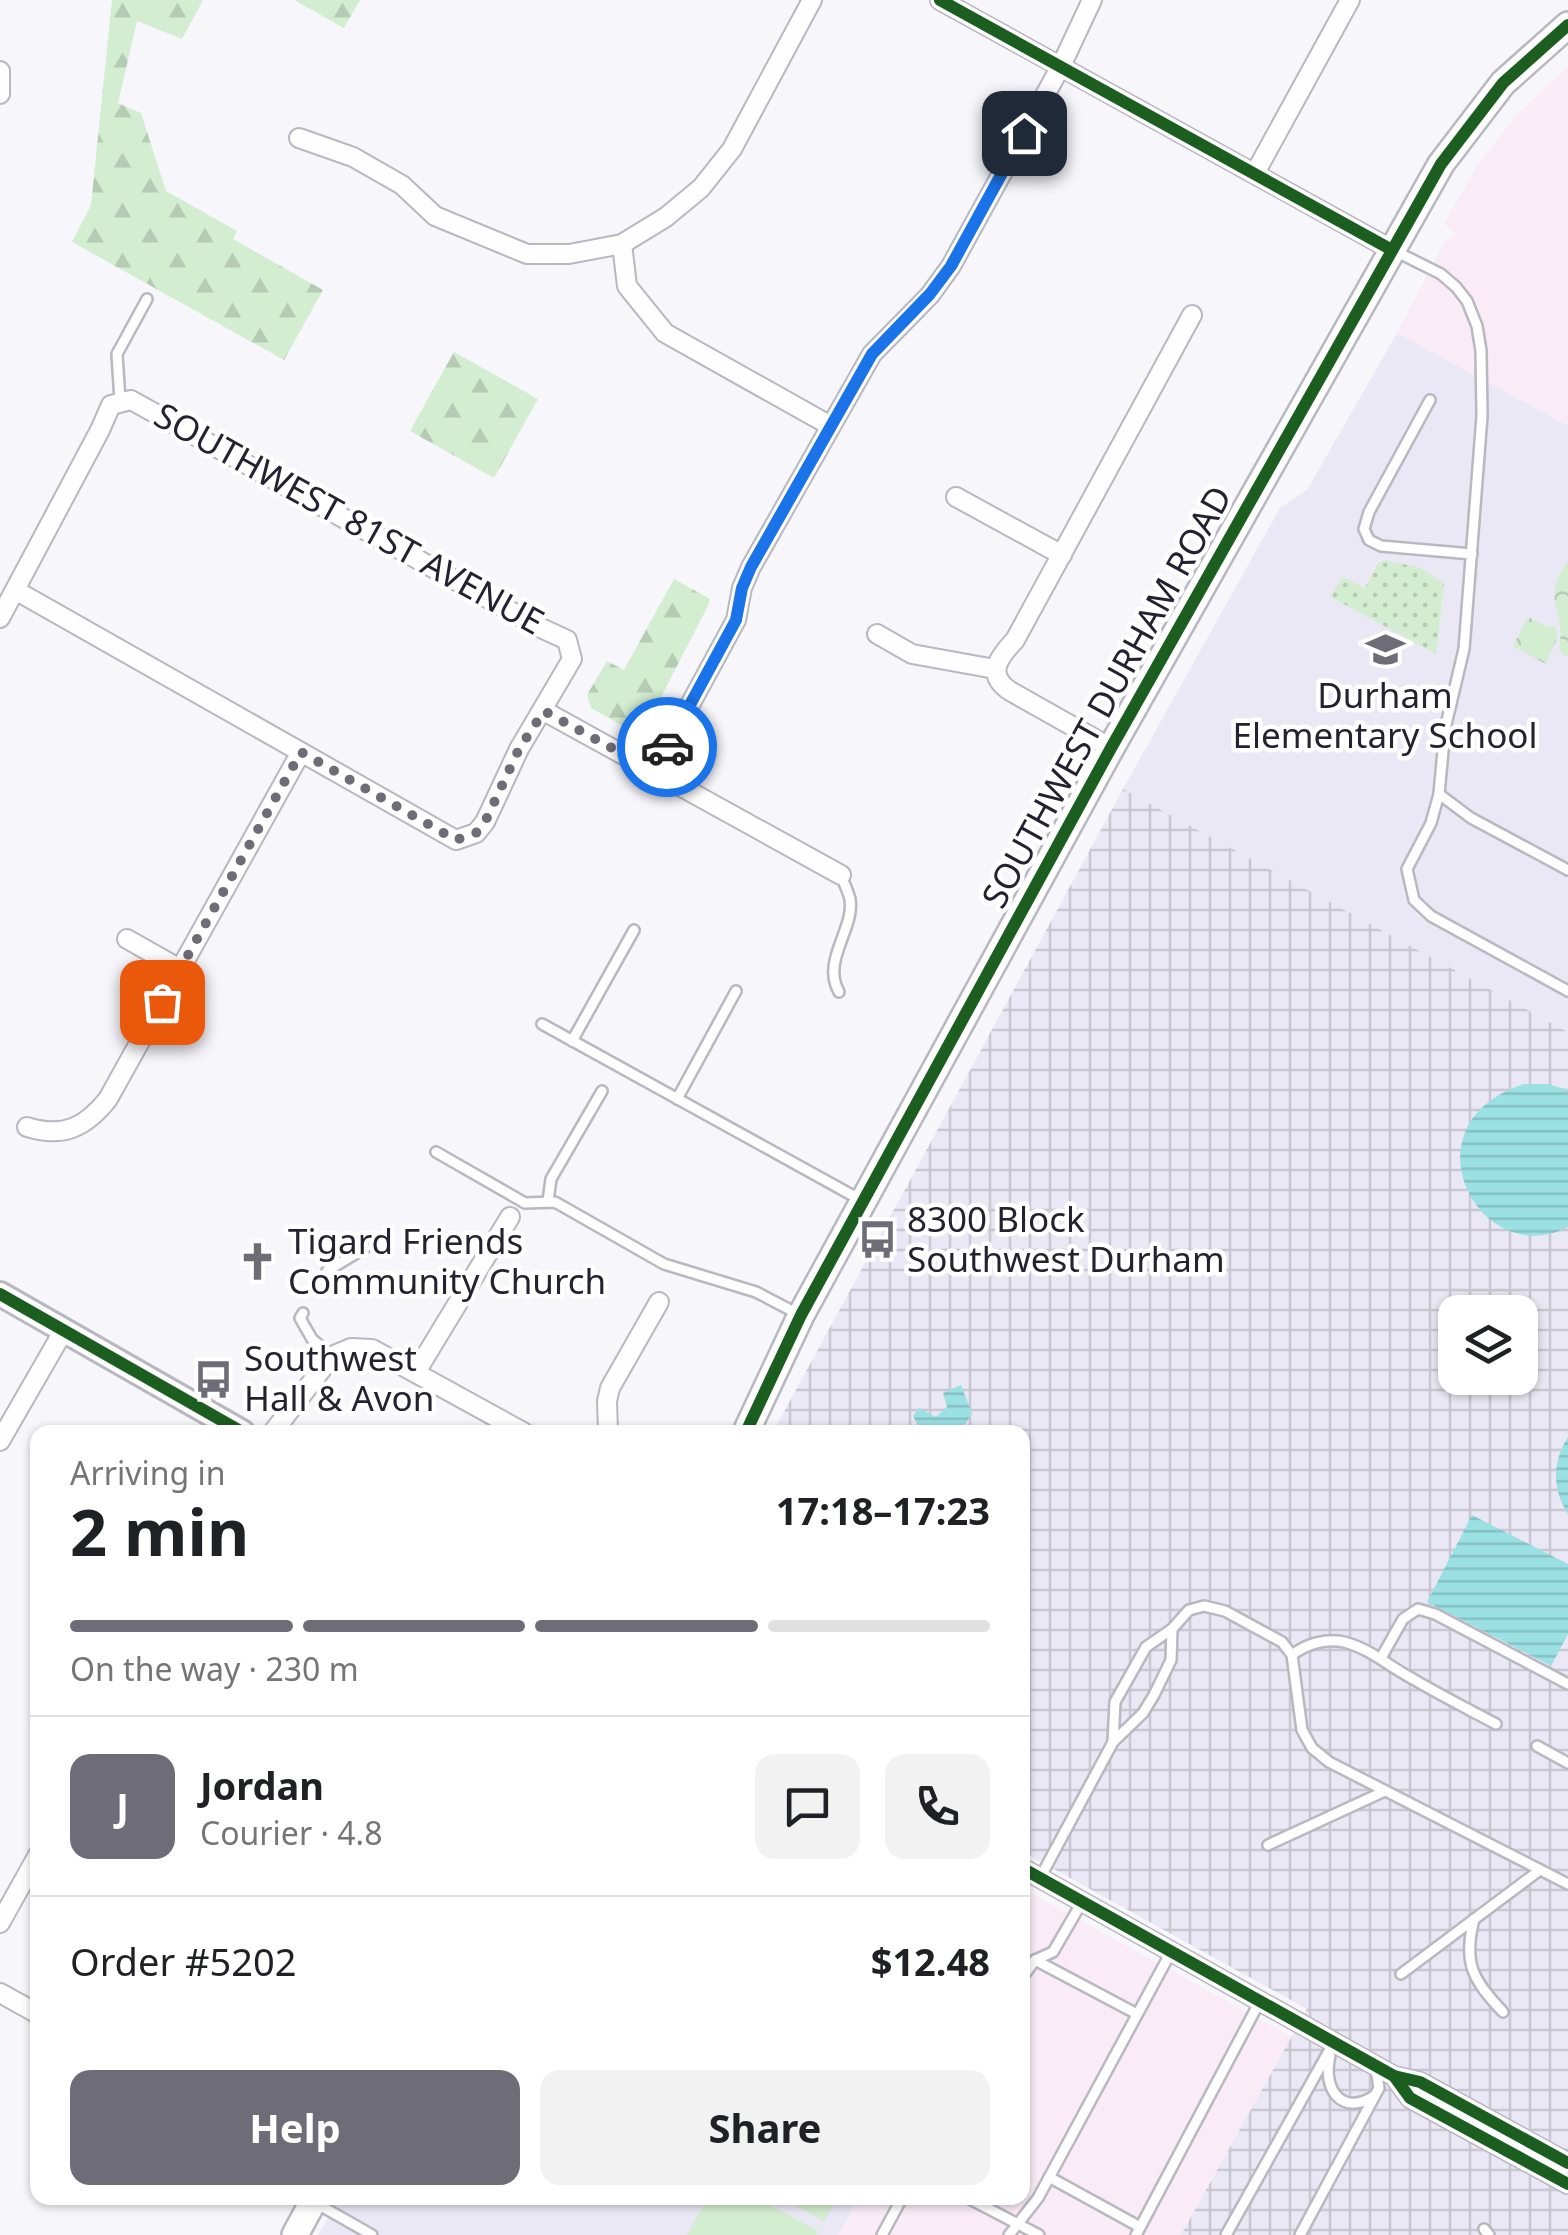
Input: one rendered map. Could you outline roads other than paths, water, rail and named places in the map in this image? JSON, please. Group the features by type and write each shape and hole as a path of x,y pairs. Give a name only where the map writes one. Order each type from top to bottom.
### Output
{"main road":[{"name":"SOUTHWEST DURHAM ROAD","path":"749,1425 801,1315 1111,748 1441,164 1503,83 1568,25"},
{"path":"0,1294 230,1425"},
{"path":"295,2235 311,2205"}],"street":[{"path":"299,138 353,157 402,186 434,216 526,254 569,254 622,244 666,217 702,188 732,149 812,0"},
{"path":"940,0 1392,250"},
{"path":"654,771 736,620 751,567 829,426 872,354 930,294 951,266 1062,66 1092,0"},
{"path":"1254,173 1350,0"},
{"path":"0,71 0,94"},
{"path":"622,244 627,286 666,333 829,426"},
{"path":"1111,748 1010,691 1000,684 994,669 998,658 1015,640 1192,315"},
{"name":"SOUTHWEST 81ST AVENUE","path":"120,401 131,400 144,406 567,640 571,650 568,670 544,711"},
{"path":"0,618 104,416 111,405 120,401"},
{"path":"956,498 1062,555"},
{"path":"15,590 427,820 456,840 466,838 485,822 519,749 544,711 840,875"},
{"path":"877,634 912,654 994,669"},
{"path":"27,1127 43,1132 72,1131 96,1114 301,752"},
{"path":"127,940 180,969"},
{"path":"416,1372 510,1217"},
{"path":"608,1425 606,1401 610,1388 659,1302"},
{"path":"0,1441 64,1330"},
{"path":"279,1425 332,1356 351,1348 372,1349 511,1425"},
{"path":"0,1923 30,1870"},
{"path":"1030,1872 1394,2076 1420,2082 1568,2163"},
{"path":"0,1993 30,2010"},
{"path":"1394,2076 1410,2098 1568,2184"}],"lane":[{"path":"1392,250 1441,274 1456,287 1477,326 1481,351 1482,416 1464,649 1445,729 1440,794 1431,823 1407,869 1414,900 1431,916 1568,991"},
{"path":"120,401 117,354 146,299"},
{"path":"1430,400 1364,528 1370,540 1381,546 1472,554"},
{"path":"1440,794 1471,818 1568,870"},
{"path":"838,992 832,981 833,968 851,902 840,875"},
{"path":"572,1041 634,930"},
{"path":"677,1099 736,992"},
{"path":"542,1024 864,1201"},
{"path":"548,1201 552,1180 602,1091"},
{"path":"436,1152 526,1203 548,1201 664,1264 756,1292 801,1315"},
{"path":"327,1270 366,1248"},
{"path":"303,1313 300,1318 304,1328 332,1356"},
{"path":"1113,1742 1115,1702 1146,1647 1189,1610 1204,1606 1225,1612 1282,1642 1292,1655 1302,1730 1312,1748 1329,1762 1566,1882"},
{"path":"1381,1658 1403,1619 1418,1609 1435,1614 1568,1684"},
{"path":"1040,1878 1113,1742 1143,1713 1154,1695 1171,1660 1172,1628"},
{"path":"1292,1655 1313,1644 1343,1642 1381,1658 1496,1724"},
{"path":"1537,1746 1568,1763"},
{"path":"1268,1845 1385,1790"},
{"path":"1401,1974 1540,1870"},
{"path":"1030,1967 1052,1952 1082,1902"},
{"path":"1474,1919 1468,1944 1469,1963 1480,1988 1502,2012"},
{"path":"1008,2235 1038,2198 1171,1951"},
{"path":"1035,1960 1137,2014"},
{"path":"1049,2177 1138,2231 1260,2001"},
{"path":"1334,2042 1328,2065 1334,2094 1356,2105 1376,2094"},
{"path":"1226,2235 1334,2042"},
{"path":"1300,2235 1376,2094 1380,2080 1372,2064"},
{"path":"322,2205 372,2235"},
{"path":"882,2235 898,2205"},
{"path":"981,2205 1039,2235"}],"water":[{"path":"1524,1084 1548,1084 1568,1090 1568,1227 1535,1236 1506,1230 1482,1212 1466,1187 1460,1159 1466,1129 1487,1103"},
{"path":"961,1385 972,1413 965,1425 918,1425 913,1416 919,1408 936,1417 947,1407 943,1393"},
{"path":"1568,1437 1568,1514 1559,1495 1556,1475"},
{"path":"1472,1515 1568,1564 1568,1634 1551,1666 1427,1602"}],"place":[{"name":"Durham Elementary School","path":"1385,649"},
{"name":"8300 Block Southwest Durham","path":"877,1240"},
{"name":"Tigard Friends Community Church","path":"258,1262"},
{"name":"Southwest Hall & Avon","path":"214,1379"}]}
